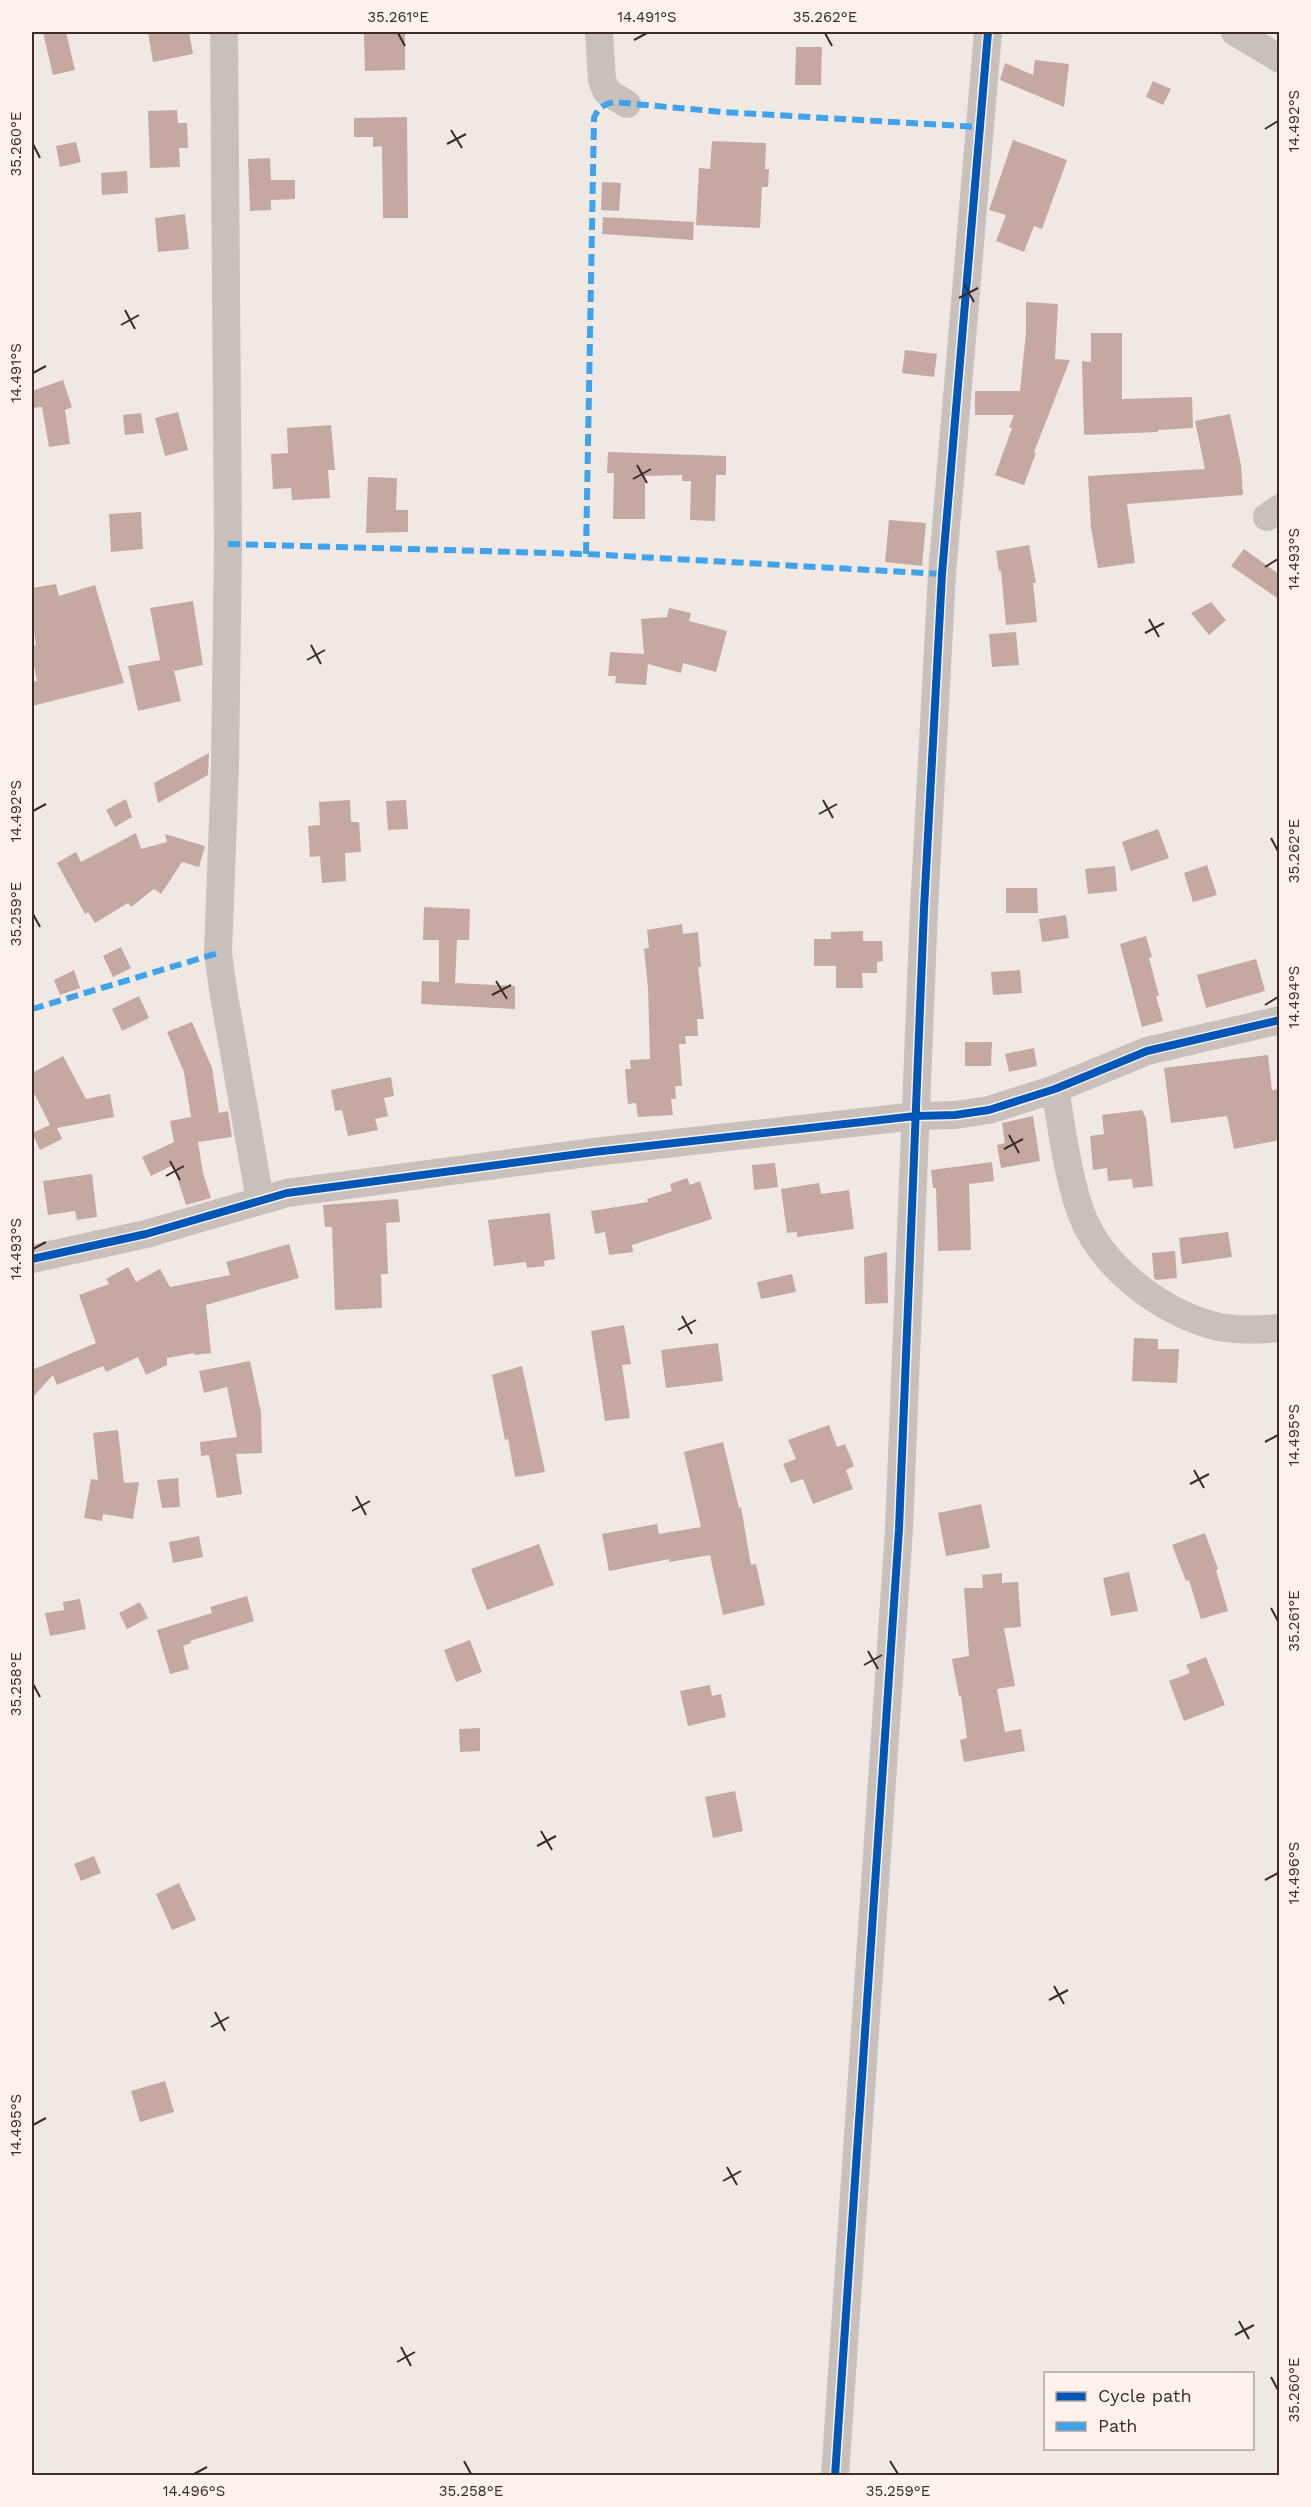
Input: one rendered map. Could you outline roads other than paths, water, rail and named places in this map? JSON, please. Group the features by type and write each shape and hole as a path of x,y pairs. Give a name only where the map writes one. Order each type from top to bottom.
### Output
{"street":[{"path":"224,32 228,544 225,766 218,953 260,1200"},
{"path":"598,32 607,92 627,104"},
{"path":"835,2475 898,1540 942,574 988,32"},
{"path":"1235,32 1280,59"},
{"path":"32,1259 146,1234 286,1193 594,1152 989,1110 1055,1089 1147,1051 1280,1020"},
{"path":"1055,1089 1080,1210 1090,1233 1116,1266 1140,1287 1175,1310 1212,1325 1251,1331 1280,1328"}]}
